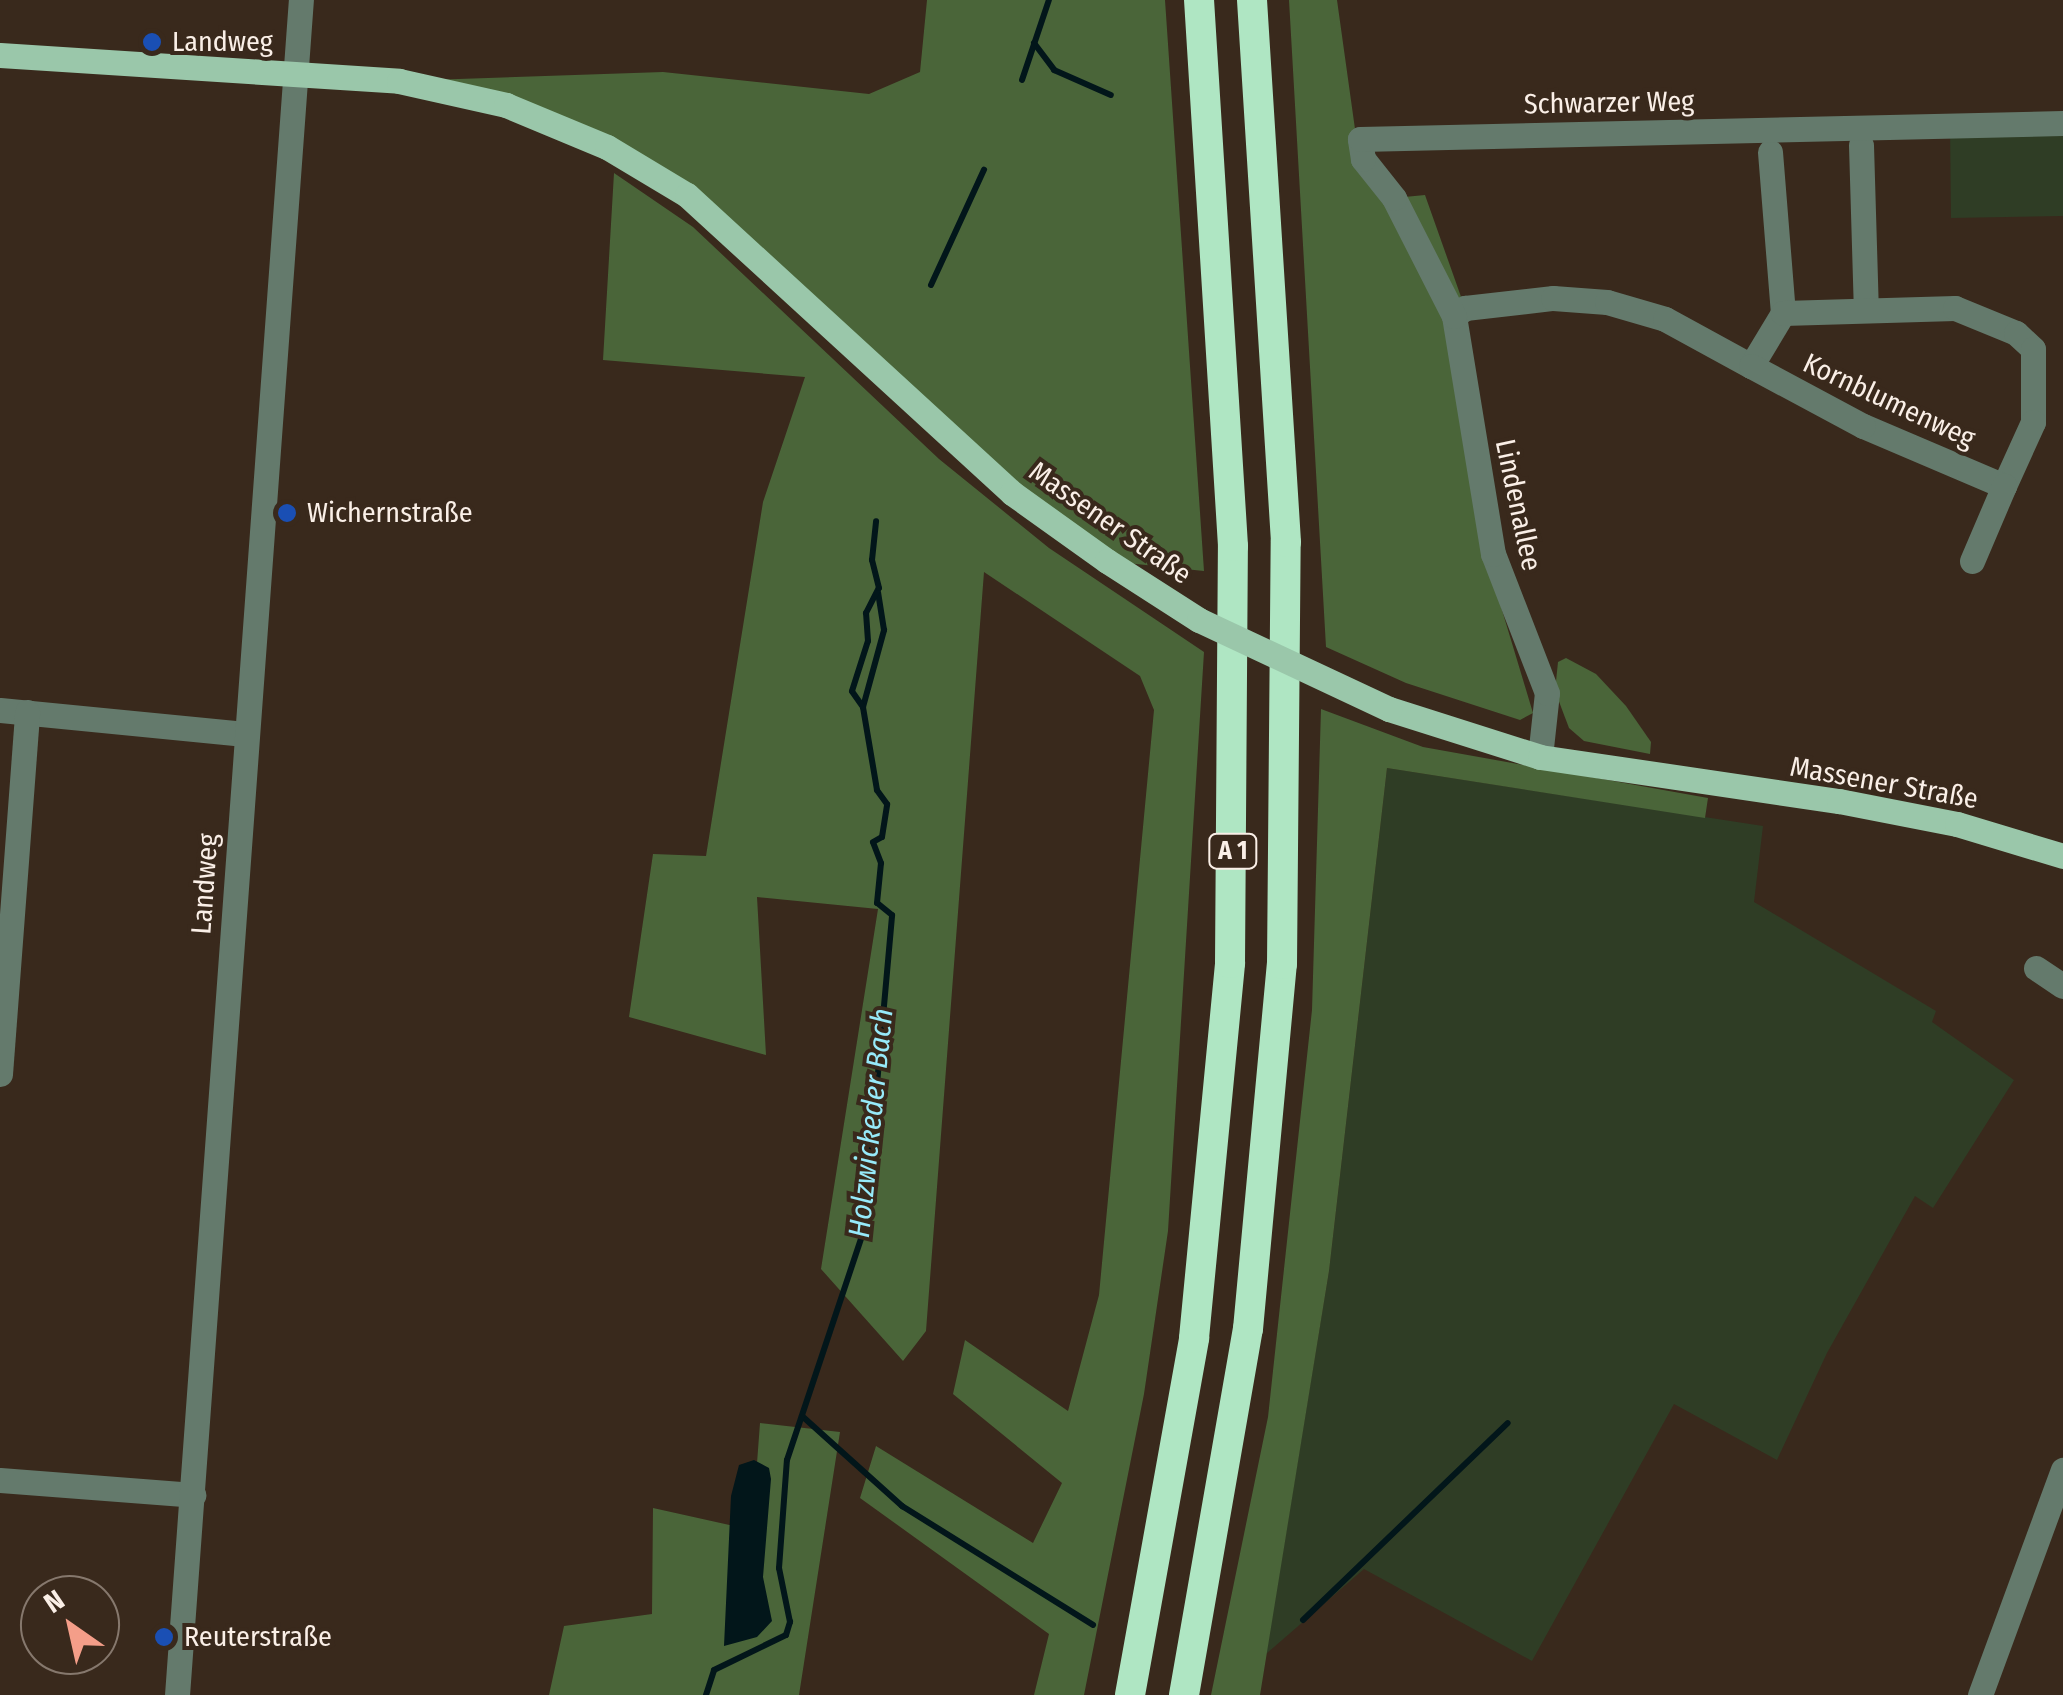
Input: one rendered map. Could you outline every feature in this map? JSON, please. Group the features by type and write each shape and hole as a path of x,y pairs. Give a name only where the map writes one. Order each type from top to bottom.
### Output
{"highway":[{"name":"A 1","path":"1130,1695 1194,1338 1230,962 1232,546 1199,0"},
{"name":"A 1","path":"1184,1695 1248,1329 1282,964 1286,542 1252,0"}],"main road":[{"name":"Massener Straße","path":"0,55 399,81 506,106 623,156 700,206 947,436 1106,561 1216,629 1389,709 1540,758 1840,801 1957,824 2063,856"}],"street":[{"path":"297,77 301,0"},
{"name":"Landweg","path":"176,1695 297,77"},
{"name":"Schwarzer Weg","path":"1454,316 1394,198 1363,159 1360,139 2063,122"},
{"path":"1861,145 1866,309"},
{"path":"1751,366 1783,313 1770,152"},
{"name":"Kornblumenweg","path":"1454,316 1465,308 1518,301 1607,302 1666,319 1862,426 2004,486"},
{"name":"Kornblumenweg","path":"1783,313 1955,308 2016,333 2033,349 2034,422 1972,561"},
{"name":"Lindenallee","path":"1454,316 1493,554 1547,693 1540,758"},
{"path":"0,710 245,734"},
{"path":"0,1074 26,712"},
{"path":"2036,968 2063,986"},
{"path":"1980,1695 2063,1470"},
{"path":"0,1480 193,1495"}],"green space":[{"path":"927,0 1165,0 1204,571 1107,561 750,248 607,147 399,81 663,72 869,94 920,72"},
{"path":"1289,0 1337,0 1355,129 1394,198 1425,195 1465,308 1483,547 1533,713 1520,720 1406,683 1326,647"},
{"path":"2063,123 2063,216 1951,218 1950,125"},
{"path":"614,173 693,227 939,459 1049,548 1204,652 1168,1231 1144,1394 1084,1695 1034,1695 1049,1634 860,1498 876,1446 1033,1543 1062,1483 953,1394 965,1340 1068,1411 1099,1295 1154,710 1140,676 984,572 926,1331 903,1361 821,1269 878,909 757,897 766,1055 629,1017 653,854 706,856 763,502 805,377 603,360"},
{"path":"1566,658 1596,674 1626,706 1651,742 1650,754 1584,741 1569,728 1555,691 1558,662"},
{"path":"1321,709 1423,747 1708,798 1705,818 1387,768 1329,1271 1260,1695 1211,1695 1268,1417 1312,1010"},
{"path":"1387,768 1763,826 1754,902 1936,1011 1932,1022 2014,1080 1933,1208 1915,1196 1827,1353 1777,1460 1674,1404 1532,1661 1364,1569 1266,1654 1329,1271"},
{"path":"760,1423 840,1432 799,1695 549,1695 564,1626 652,1614 653,1508 752,1530"}],"shaded area":[{"path":"754,1460 769,1468 771,1479 763,1577 772,1621 757,1637 724,1646 731,1496 739,1465"}],"waterway":[{"name":"Holzwickeder Bach","path":"1022,80 1049,0"},
{"path":"1034,43 1054,70 1111,95"},
{"name":"Holzwickeder Bach","path":"931,285 984,170"},
{"name":"Holzwickeder Bach","path":"706,1695 714,1670 786,1635 790,1622 779,1568 787,1460 864,1230 892,915 877,903 881,863 873,842 882,837 887,804 877,790 863,707 852,691 868,641 866,613 879,588 872,560 876,521"},
{"path":"863,707 884,630 878,592"},
{"path":"802,1416 902,1506 1093,1625"},
{"path":"1303,1620 1508,1423"}],"place":[{"name":"Landweg","path":"152,42"},
{"name":"Wichernstraße","path":"287,513"},
{"name":"Reuterstraße","path":"164,1637"}]}
